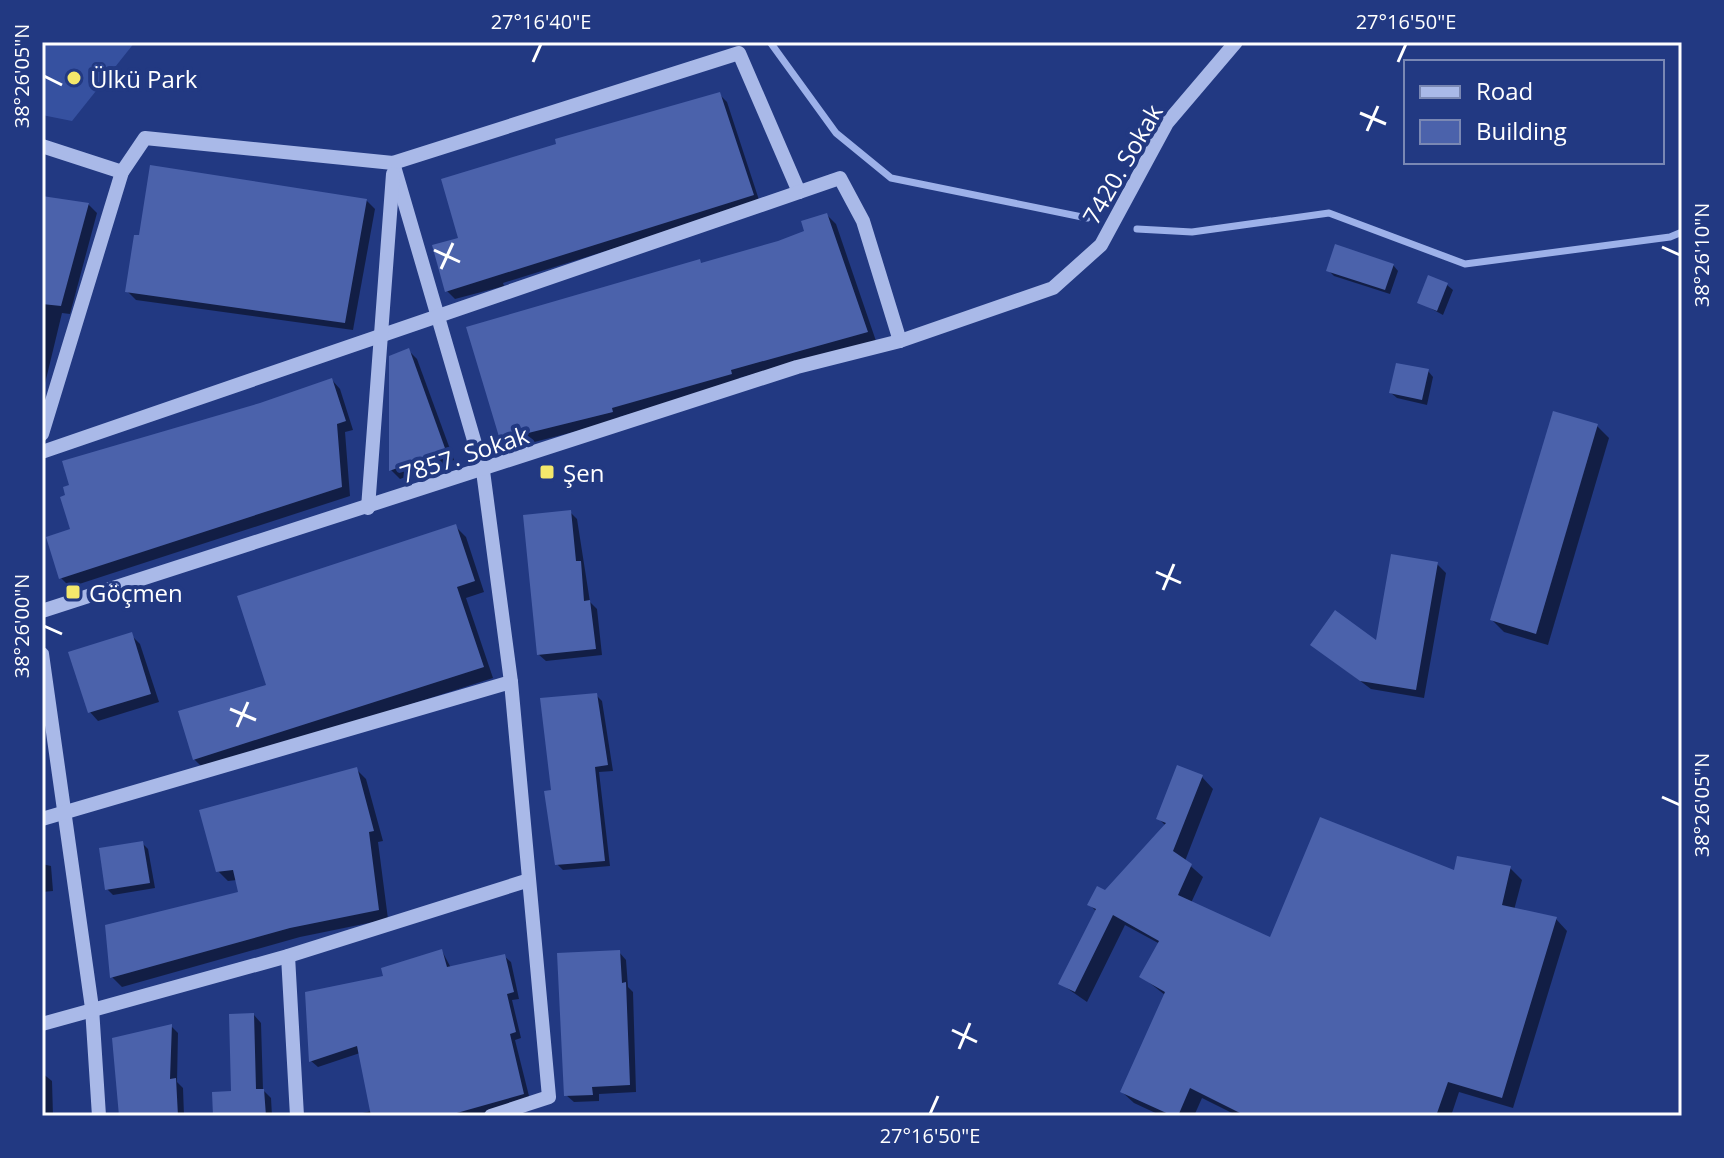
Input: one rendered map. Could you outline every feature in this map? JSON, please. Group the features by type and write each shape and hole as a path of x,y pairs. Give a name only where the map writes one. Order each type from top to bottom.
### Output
{"street":[{"name":"7420. Sokak","path":"900,341 1053,288 1101,245 1167,123 1236,42"},
{"path":"42,434 122,172 145,138 393,163 739,53 799,192"},
{"path":"42,146 122,172"},
{"path":"393,163 483,471 511,682 526,881 549,1097 491,1116"},
{"path":"368,508 393,163"},
{"path":"42,452 840,178 863,221 900,341"},
{"name":"7857. Sokak","path":"42,611 797,367 900,341"},
{"path":"42,654 92,1008 99,1116"},
{"path":"42,819 511,682"},
{"path":"42,1024 288,956 526,881"},
{"path":"288,956 297,1116"}],"shaded area":[{"name":"Ülkü Park","path":"42,42 135,42 72,121 42,115"}],"building":[{"path":"720,92 754,195 445,292 432,245 458,238 441,179 556,144 555,139"},
{"path":"150,165 367,199 345,323 125,292 134,235 139,235"},
{"path":"42,196 89,203 61,306 42,304"},
{"path":"827,213 868,332 731,370 732,374 612,408 613,412 500,440 466,327 700,259 701,263 778,241 804,231 801,221"},
{"path":"1335,244 1394,264 1385,290 1326,271"},
{"path":"1428,275 1448,283 1437,311 1417,303"},
{"path":"409,348 446,451 389,471 389,356"},
{"path":"1396,363 1429,369 1422,400 1389,393"},
{"path":"332,378 346,421 337,424 342,487 59,579 46,537 70,529 60,497 65,495 63,487 69,485 62,461 260,403"},
{"path":"1553,411 1598,424 1536,634 1490,620"},
{"path":"571,510 576,561 581,561 584,601 590,600 596,649 537,655 523,515"},
{"path":"456,524 475,581 457,587 484,667 193,760 178,711 266,685 237,596"},
{"path":"1391,554 1438,562 1416,690 1360,681 1310,645 1335,610 1376,640"},
{"path":"132,632 151,694 88,713 68,652"},
{"path":"597,693 608,765 595,767 605,861 555,865 544,791 551,790 540,698"},
{"path":"1177,765 1203,775 1173,851 1192,864 1178,895 1270,937 1320,817 1454,870 1457,856 1511,866 1502,905 1557,917 1502,1098 1448,1082 1436,1116 1246,1116 1190,1088 1178,1116 1173,1116 1120,1092 1165,992 1139,977 1159,941 1113,915 1075,992 1058,984 1096,909 1087,905 1097,886 1105,890 1166,823 1156,819"},
{"path":"357,767 374,831 369,832 379,910 290,928 110,978 105,925 238,892 233,870 216,872 199,810"},
{"path":"143,841 150,883 105,890 99,848"},
{"path":"442,949 447,967 505,954 514,992 507,994 516,1032 510,1034 524,1094 446,1116 371,1116 357,1046 309,1062 305,992 383,976 381,968"},
{"path":"620,950 622,983 626,982 630,1085 592,1087 593,1095 564,1096 557,953"},
{"path":"254,1013 256,1089 264,1089 266,1116 213,1116 212,1092 231,1091 229,1014"},
{"path":"172,1024 170,1079 176,1078 178,1116 119,1116 112,1038"}],"waterway":[{"path":"770,42 836,133 891,178 1087,218"},
{"path":"1137,229 1192,232 1329,213 1465,264 1670,237 1682,232"}],"place":[{"name":"Ülkü Park","path":"74,78"},
{"name":"Şen","path":"547,472"},
{"name":"Göçmen","path":"73,592"}]}
